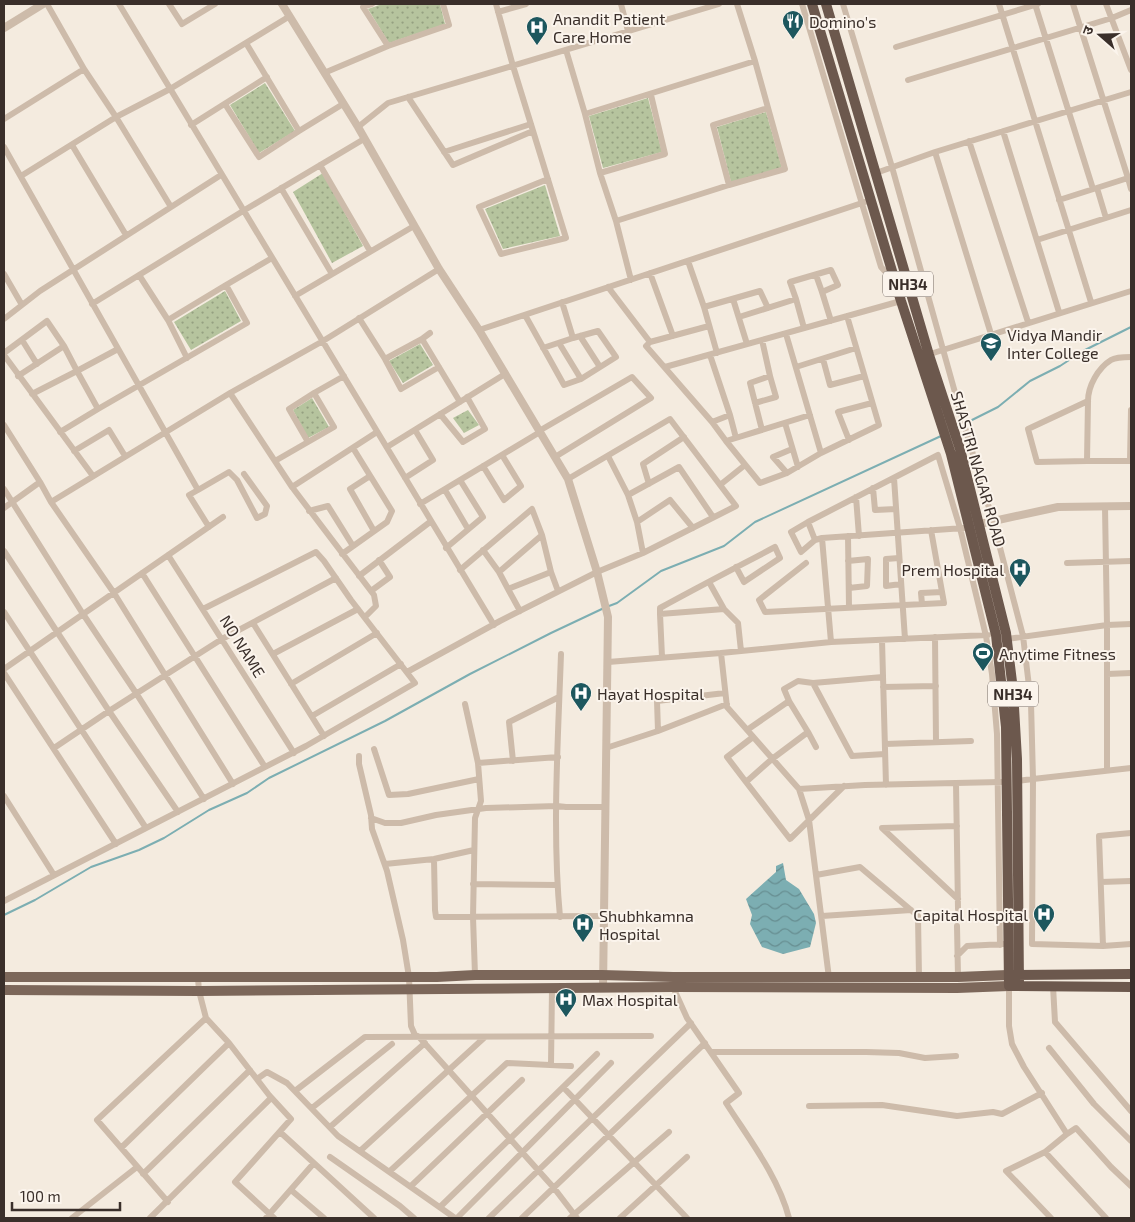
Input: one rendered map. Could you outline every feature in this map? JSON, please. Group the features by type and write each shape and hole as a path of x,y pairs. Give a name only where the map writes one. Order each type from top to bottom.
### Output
{"highway":[{"name":"NH34","path":"812,4 864,178 867,202 901,301 924,356"},
{"name":"SHASTRI NAGAR ROAD","path":"826,4 876,173 924,356 956,451 970,527 1007,639 1016,721 1007,782 1020,944 1014,974"},
{"path":"864,178 876,173"},
{"name":"NH34","path":"970,527 991,635 1006,728 1004,944 1014,974 1014,986"},
{"path":"1004,944 1020,944"},
{"path":"1014,974 1131,974"},
{"path":"1114,986 1115,974"},
{"path":"1014,986 1131,987"}],"main road":[{"path":"4,977 409,977 602,974 673,982 957,988 1014,986"},
{"path":"4,990 552,989 603,988 673,982 919,976 958,977 1014,974"},
{"path":"131,978 131,991"}],"street":[{"path":"4,28 43,4"},
{"path":"47,4 84,69 171,207"},
{"path":"119,4 387,447 430,522 494,625"},
{"path":"169,4 182,24 215,4"},
{"path":"282,4 358,127 439,269 568,479 597,572 608,618 602,916 603,988"},
{"path":"372,4 362,5 388,46"},
{"path":"324,73 388,46 449,25 443,4"},
{"path":"496,4 566,238 501,254 479,207 548,179"},
{"path":"498,12 526,4"},
{"path":"621,4 628,31"},
{"path":"358,127 388,104 719,4"},
{"path":"616,221 785,169 737,4"},
{"path":"478,330 867,202 802,4"},
{"path":"843,4 892,167 993,521 1023,636 1030,703 1033,779 1032,944"},
{"path":"999,4 1091,302"},
{"path":"896,47 1037,4 1046,38 1106,218"},
{"path":"1073,4 1079,28 1130,177 1131,189"},
{"path":"1106,4 1131,70"},
{"path":"908,80 1112,18 1131,10"},
{"path":"21,176 116,117 170,89 290,16"},
{"path":"246,43 299,131"},
{"path":"566,50 600,173 616,221 631,280"},
{"path":"585,114 651,95 755,61"},
{"path":"4,119 84,69"},
{"path":"191,125 267,77"},
{"path":"876,173 969,141 1131,92"},
{"path":"600,173 665,154 651,95"},
{"path":"408,98 453,165 533,131"},
{"path":"225,104 258,157 343,104"},
{"path":"729,185 713,125 768,108"},
{"path":"444,152 531,124"},
{"path":"1003,131 1059,312"},
{"path":"92,304 364,139"},
{"path":"969,141 1028,322"},
{"path":"72,145 126,236"},
{"path":"4,147 198,490"},
{"path":"935,152 991,334"},
{"path":"320,165 370,252"},
{"path":"4,319 40,291 221,175"},
{"path":"1059,200 1130,177"},
{"path":"281,188 332,274"},
{"path":"1037,240 1131,210"},
{"path":"295,296 414,226"},
{"path":"168,320 272,258"},
{"path":"688,261 709,326 713,354 736,438"},
{"path":"50,502 230,393 323,341 439,269"},
{"path":"804,328 790,282 831,270 838,285 822,292"},
{"path":"650,273 673,336"},
{"path":"4,274 22,305"},
{"path":"816,274 830,321"},
{"path":"138,275 168,320 187,358"},
{"path":"60,432 98,408 247,323 226,286"},
{"path":"608,287 650,342"},
{"path":"704,308 760,291 768,308"},
{"path":"924,356 1059,312 1131,291"},
{"path":"733,299 748,344"},
{"path":"739,317 796,299"},
{"path":"665,367 901,301"},
{"path":"562,302 577,337 600,367"},
{"path":"525,314 543,348 564,385 581,379 616,357 598,332 543,348"},
{"path":"709,326 650,342 646,346 712,422 760,483 787,473 879,425 847,316"},
{"path":"359,318 385,359 401,389 439,367"},
{"path":"93,476 32,394 6,363 4,354 47,321 64,346 98,408"},
{"path":"385,359 430,333"},
{"path":"786,334 821,454"},
{"path":"422,339 460,402"},
{"path":"22,340 37,364"},
{"path":"755,403 776,397 762,340"},
{"path":"559,343 581,379"},
{"path":"18,376 64,346"},
{"path":"32,394 118,348"},
{"path":"796,367 856,348"},
{"path":"1087,461 1088,391 1101,368 1113,358 1131,357"},
{"path":"823,359 830,385 864,376"},
{"path":"387,447 505,374"},
{"path":"308,442 289,409 344,376"},
{"path":"762,430 750,383 770,376"},
{"path":"420,504 632,377 652,398 555,457"},
{"path":"230,393 292,487 374,595 376,606 365,618"},
{"path":"275,461 334,427 314,393"},
{"path":"440,414 463,442 484,429 467,397"},
{"path":"1088,401 1028,429 1037,462 1131,461 1131,410"},
{"path":"849,440 838,412 872,404"},
{"path":"712,422 730,415"},
{"path":"726,441 810,415"},
{"path":"407,672 558,591 736,506 670,419 568,479"},
{"path":"785,423 798,467"},
{"path":"4,425 40,482 50,502 114,592 233,784"},
{"path":"74,451 109,430 125,456"},
{"path":"405,478 433,460 415,430"},
{"path":"292,487 377,432"},
{"path":"649,484 643,464 684,437"},
{"path":"342,554 388,522 392,512 353,448"},
{"path":"787,473 773,457 792,449"},
{"path":"483,466 504,500 521,486 502,455"},
{"path":"970,527 938,455 791,532 801,552 819,539 970,527 1058,508 1131,506"},
{"path":"608,456 628,495 637,522 643,552"},
{"path":"720,485 745,465"},
{"path":"628,495 679,467 713,518"},
{"path":"209,527 188,495 229,472 237,480 257,518 265,514 267,506 244,474"},
{"path":"370,476 350,489 374,531"},
{"path":"894,478 905,639"},
{"path":"446,548 483,517 460,480"},
{"path":"4,508 40,482"},
{"path":"874,488 875,510 896,509"},
{"path":"4,489 204,799"},
{"path":"445,490 468,529"},
{"path":"856,497 859,536"},
{"path":"637,522 670,500 693,528"},
{"path":"309,510 328,506 353,546"},
{"path":"1105,506 1107,770"},
{"path":"460,570 532,509 542,535 551,572 558,591"},
{"path":"4,669 223,517"},
{"path":"359,576 430,522"},
{"path":"808,522 819,539 828,608 830,642"},
{"path":"806,563 759,600 765,612 944,603 931,530"},
{"path":"499,572 542,535"},
{"path":"848,536 849,607"},
{"path":"662,657 660,608 709,582 736,567 775,546 780,558 744,582 736,567"},
{"path":"483,550 499,572 520,611"},
{"path":"4,551 108,711 178,812"},
{"path":"4,901 294,753 415,682 316,552 203,609"},
{"name":"NO NAME","path":"168,555 294,753"},
{"path":"899,558 886,559 886,586 901,584"},
{"path":"848,561 868,559 867,586 849,588"},
{"path":"371,592 390,577 379,560"},
{"path":"1067,563 1131,561"},
{"path":"508,589 551,572"},
{"path":"142,573 265,767"},
{"path":"54,748 108,711 222,639 336,578"},
{"path":"709,582 724,609 738,624 741,651"},
{"path":"922,604 921,593 942,592"},
{"path":"273,654 358,609"},
{"path":"660,614 724,609"},
{"path":"4,612 146,828"},
{"path":"253,623 324,736"},
{"path":"1007,639 1131,624"},
{"path":"291,684 377,633"},
{"path":"608,662 830,642 991,635"},
{"path":"935,637 936,742"},
{"path":"882,640 886,785"},
{"path":"721,653 727,707 799,789 809,820 830,978"},
{"path":"560,917 557,885 557,806 561,654"},
{"path":"312,716 401,664"},
{"path":"4,673 116,844"},
{"path":"1107,674 1131,673"},
{"path":"816,747 784,689 798,681 813,683 883,678"},
{"path":"813,683 852,756 885,754"},
{"path":"883,687 936,686"},
{"path":"658,731 657,701 725,693"},
{"path":"512,760 509,722 559,697"},
{"path":"747,730 789,701"},
{"path":"465,704 478,763 481,801 475,818 473,917 475,975"},
{"path":"606,748 658,731 726,704"},
{"path":"746,782 772,759 808,732"},
{"path":"753,737 727,757 790,839 844,786"},
{"path":"885,744 971,741"},
{"path":"374,749 389,796 408,794 478,779"},
{"path":"359,756 372,830 385,864 403,940 409,977 411,1026 416,1035 554,1188 574,1217 669,1132"},
{"path":"478,763 558,757"},
{"path":"799,789 1007,782 1131,768"},
{"path":"956,783 958,909"},
{"path":"4,796 54,875"},
{"path":"371,818 385,823 402,823 436,815 486,808 605,807"},
{"path":"957,826 882,828 958,898"},
{"path":"1103,946 1099,836 1131,833"},
{"path":"385,864 434,859 474,850"},
{"path":"434,859 434,910 436,916 602,916"},
{"path":"816,875 860,867 918,916 919,976"},
{"path":"1101,882 1131,882"},
{"path":"474,884 557,885"},
{"path":"822,916 911,910"},
{"path":"957,926 958,977"},
{"path":"957,956 967,946 1004,944"},
{"path":"1020,944 1103,946 1131,944"},
{"path":"198,978 199,991 206,1018 229,1043 271,1098 291,1119 235,1182 270,1217 290,1190 314,1163"},
{"path":"673,982 690,1022 739,1093 726,1103 760,1155 785,1204 789,1218"},
{"path":"1014,986 1009,1026 1012,1044 1024,1067 1067,1134"},
{"path":"1053,986 1055,1022 1131,1111"},
{"path":"551,1065 552,989"},
{"path":"168,1202 97,1120 206,1018"},
{"path":"489,1218 690,1022"},
{"path":"295,1092 365,1037 651,1036"},
{"path":"360,1151 485,1037"},
{"path":"122,1147 229,1043"},
{"path":"330,1127 424,1043"},
{"path":"522,1218 705,1043"},
{"path":"312,1108 392,1044"},
{"path":"1049,1048 1094,1104 1131,1141"},
{"path":"711,1052 866,1052 925,1058 956,1056"},
{"path":"440,1207 597,1054"},
{"path":"390,1171 508,1063 571,1066"},
{"path":"257,1079 267,1072 287,1083 338,1136 456,1218 611,1063"},
{"path":"143,1174 250,1070"},
{"path":"410,1186 522,1080"},
{"path":"563,1088 687,1218"},
{"path":"809,1106 882,1105 957,1116 993,1112 1002,1114 1042,1093"},
{"path":"150,1218 271,1098"},
{"path":"1050,1218 1006,1170 1045,1152 1076,1128 1131,1186"},
{"path":"280,1132 374,1218"},
{"path":"1045,1152 1106,1218"},
{"path":"330,1157 414,1218"},
{"path":"620,1218 687,1157"},
{"path":"72,1218 137,1168"},
{"path":"290,1190 324,1218"}],"green space":[{"path":"382,4 440,4 445,24 389,43 368,9"},
{"path":"265,83 295,131 259,153 230,105"},
{"path":"648,98 662,152 603,168 589,116"},
{"path":"766,112 782,168 731,182 717,127"},
{"path":"323,173 363,246 332,263 293,192"},
{"path":"545,185 560,236 503,249 485,209"},
{"path":"225,291 241,321 191,350 174,322"},
{"path":"420,344 433,365 403,383 389,361"},
{"path":"312,398 329,427 308,438 293,410"},
{"path":"468,410 479,425 464,433 453,418"}],"water":[{"path":"783,863 786,880 799,889 814,914 816,923 810,947 783,954 762,947 750,924 752,915 746,899 776,872 776,866"}],"waterway":[{"path":"956,428 998,407 1030,381 1131,327"},
{"path":"609,606 617,603 661,571 724,546 755,522 941,436"},
{"path":"4,915 35,900 91,867 139,850 164,838 209,810 247,793 269,778 385,721 470,674 604,608"}],"place":[{"name":"Domino's","path":"793,40"},
{"name":"Anandit Patient Care Home","path":"537,46"},
{"name":"Vidya Mandir Inter College","path":"991,362"},
{"name":"Prem Hospital","path":"1020,588"},
{"name":"Anytime Fitness","path":"983,672"},
{"name":"Hayat Hospital","path":"581,712"},
{"name":"Capital Hospital","path":"1044,933"},
{"name":"Shubhkamna Hospital","path":"583,943"},
{"name":"Max Hospital","path":"566,1018"}]}
